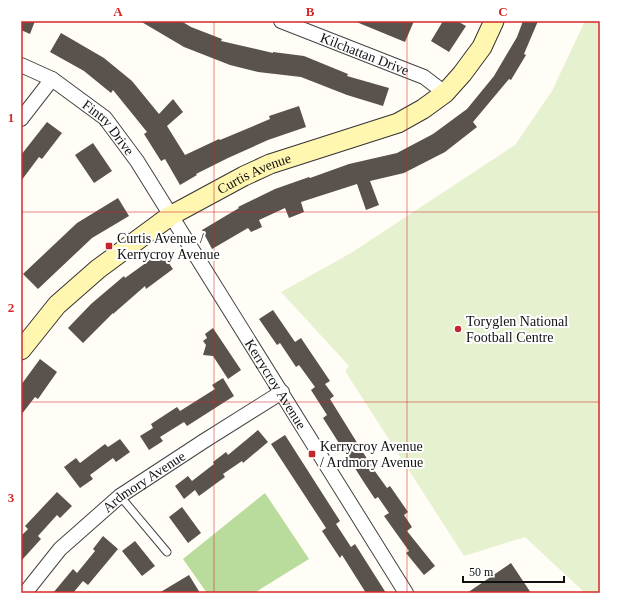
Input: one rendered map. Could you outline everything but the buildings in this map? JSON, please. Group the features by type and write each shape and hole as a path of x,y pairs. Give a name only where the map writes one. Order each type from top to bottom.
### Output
{"street":[{"name":"Kilchattan Drive","path":"281,21 424,77 445,92"},
{"name":"Curtis Avenue","path":"21,350 57,305 98,269 170,216 244,176 270,164 398,123 424,109 445,92 462,74 482,47 494,21"},
{"name":"Fintry Drive","path":"21,65 52,79 105,118 137,161 170,216"},
{"path":"21,119 52,79"},
{"name":"Kerrycroy Avenue","path":"170,216 282,392 406,593"},
{"name":"Ardmory Avenue","path":"26,593 60,549 120,496 282,392"}],"lane":[{"path":"120,496 167,552"}],"green space":[{"name":"Toryglen National Football Centre","path":"585,21 600,21 600,593 585,593 525,537 464,556 345,371 349,366 281,292 351,253 515,145 552,91"},
{"path":"265,493 309,559 254,593 207,593 183,559"}],"place":[{"name":"Curtis Avenue / Kerrycroy Avenue","path":"109,246"},
{"name":"Toryglen National Football Centre","path":"458,329"},
{"name":"Kerrycroy Avenue / Ardmory Avenue","path":"312,454"}]}
